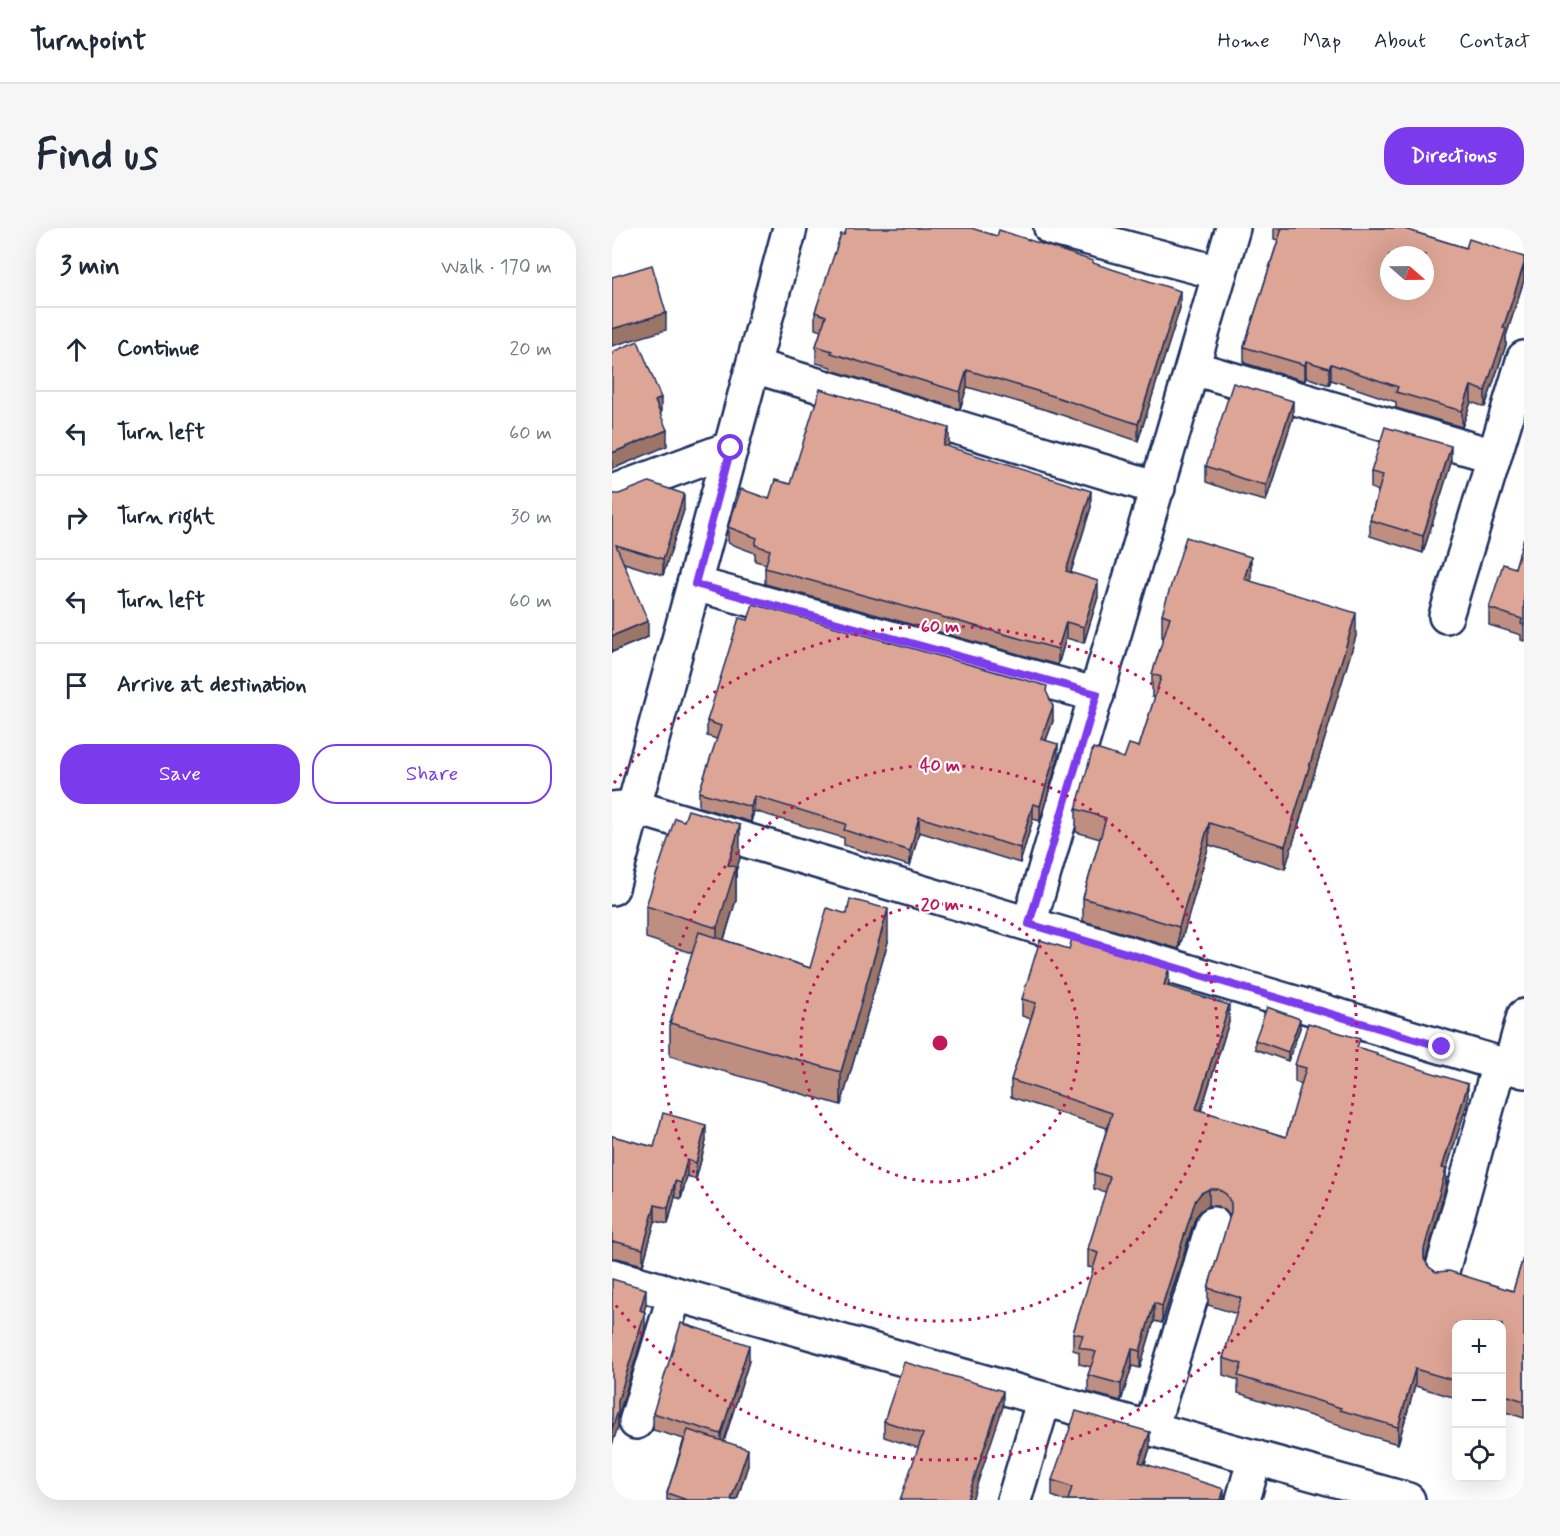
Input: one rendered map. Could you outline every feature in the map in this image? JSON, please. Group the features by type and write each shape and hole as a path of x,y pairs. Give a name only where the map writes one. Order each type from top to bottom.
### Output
{"street":[{"path":"612,888 623,808 695,584 790,228"},
{"path":"1051,228 1220,273"},
{"path":"1029,924 1233,228"},
{"path":"1446,616 1524,357"},
{"path":"754,366 1158,488"},
{"path":"1193,368 1494,456"},
{"path":"612,492 731,448"},
{"path":"695,584 1097,694"},
{"path":"623,808 1029,924 1511,1068"},
{"path":"1442,1271 1511,1068 1524,1016"},
{"path":"1151,1429 1213,1224"},
{"path":"612,1276 1408,1500"},
{"path":"636,1422 675,1294"},
{"path":"1014,1500 1044,1399"},
{"path":"1243,1500 1256,1457"}],"building":[{"path":"847,228 971,228 997,236 999,230 1180,291 1138,424 967,370 960,392 831,353 832,351 816,346 826,316 815,312 841,234 844,235"},
{"path":"1282,228 1401,228 1466,248 1469,239 1524,257 1524,264 1503,328 1506,329 1485,391 1471,386 1462,411 1396,392 1398,387 1331,364 1329,368 1306,361 1305,365 1244,347"},
{"path":"652,265 666,313 612,329 612,277"},
{"path":"638,341 661,398 655,401 667,430 612,453 612,352"},
{"path":"1233,383 1293,401 1266,485 1206,466"},
{"path":"820,389 949,428 943,445 1091,491 1066,571 1098,581 1084,627 1066,622 1058,649 765,568 770,550 755,545 757,538 728,527 741,489 769,499 775,480 790,484"},
{"path":"1385,427 1451,446 1423,536 1370,520 1383,475 1371,472"},
{"path":"649,482 684,494 663,559 616,545 648,621 612,636 612,494 619,494"},
{"path":"1186,537 1251,557 1244,579 1356,613 1285,846 1209,823 1179,927 1083,898 1106,818 1076,809 1093,748 1124,758 1129,744 1139,747 1161,677 1152,674 1170,617 1162,614"},
{"path":"1524,538 1524,625 1521,624 1522,619 1489,608 1503,564 1515,568"},
{"path":"753,604 1047,686 1046,691 1053,706 1041,739 1058,744 1040,806 1033,804 1020,848 919,817 910,851 844,830 846,824 754,796 751,807 699,792 721,726 707,721 739,618 748,620"},
{"path":"688,810 740,825 728,865 736,867 717,928 646,906 675,818 684,821"},
{"path":"850,899 888,909 841,1072 670,1023 699,932 810,968 827,908 847,914"},
{"path":"1072,939 1169,968 1164,985 1229,1005 1196,1109 1286,1137 1306,1068 1295,1065 1308,1023 1360,1039 1357,1047 1377,1053 1376,1055 1468,1084 1442,1168 1446,1169 1424,1249 1424,1259 1436,1272 1449,1271 1513,1291 1524,1255 1524,1401 1506,1395 1506,1320 1452,1320 1452,1380 1415,1369 1398,1427 1238,1376 1242,1364 1223,1358 1241,1298 1208,1288 1231,1212 1231,1203 1226,1194 1218,1189 1209,1189 1201,1193 1195,1201 1162,1306 1154,1303 1140,1351 1132,1349 1121,1384 1088,1375 1096,1352 1079,1347 1083,1335 1073,1333 1098,1253 1088,1249 1110,1177 1094,1172 1112,1113 1011,1080 1036,1003 1022,999 1040,940 1069,949"},
{"path":"1267,1007 1300,1019 1288,1052 1255,1040"},
{"path":"663,1113 706,1125 696,1163 687,1160 681,1183 675,1181 668,1208 655,1205 643,1249 612,1242 612,1136 654,1147"},
{"path":"612,1279 646,1289 640,1310 645,1312 618,1401 618,1411 612,1429"},
{"path":"681,1323 749,1345 721,1434 653,1413"},
{"path":"904,1362 1003,1391 967,1500 900,1500 923,1434 884,1421"},
{"path":"1076,1411 1150,1432 1139,1462 1224,1489 1221,1500 1068,1500 1072,1487 1052,1480"},
{"path":"688,1430 748,1449 731,1500 687,1500 667,1493"}],"route":[{"path":"731,448 695,584 1097,694 1029,924 1442,1047"}]}
